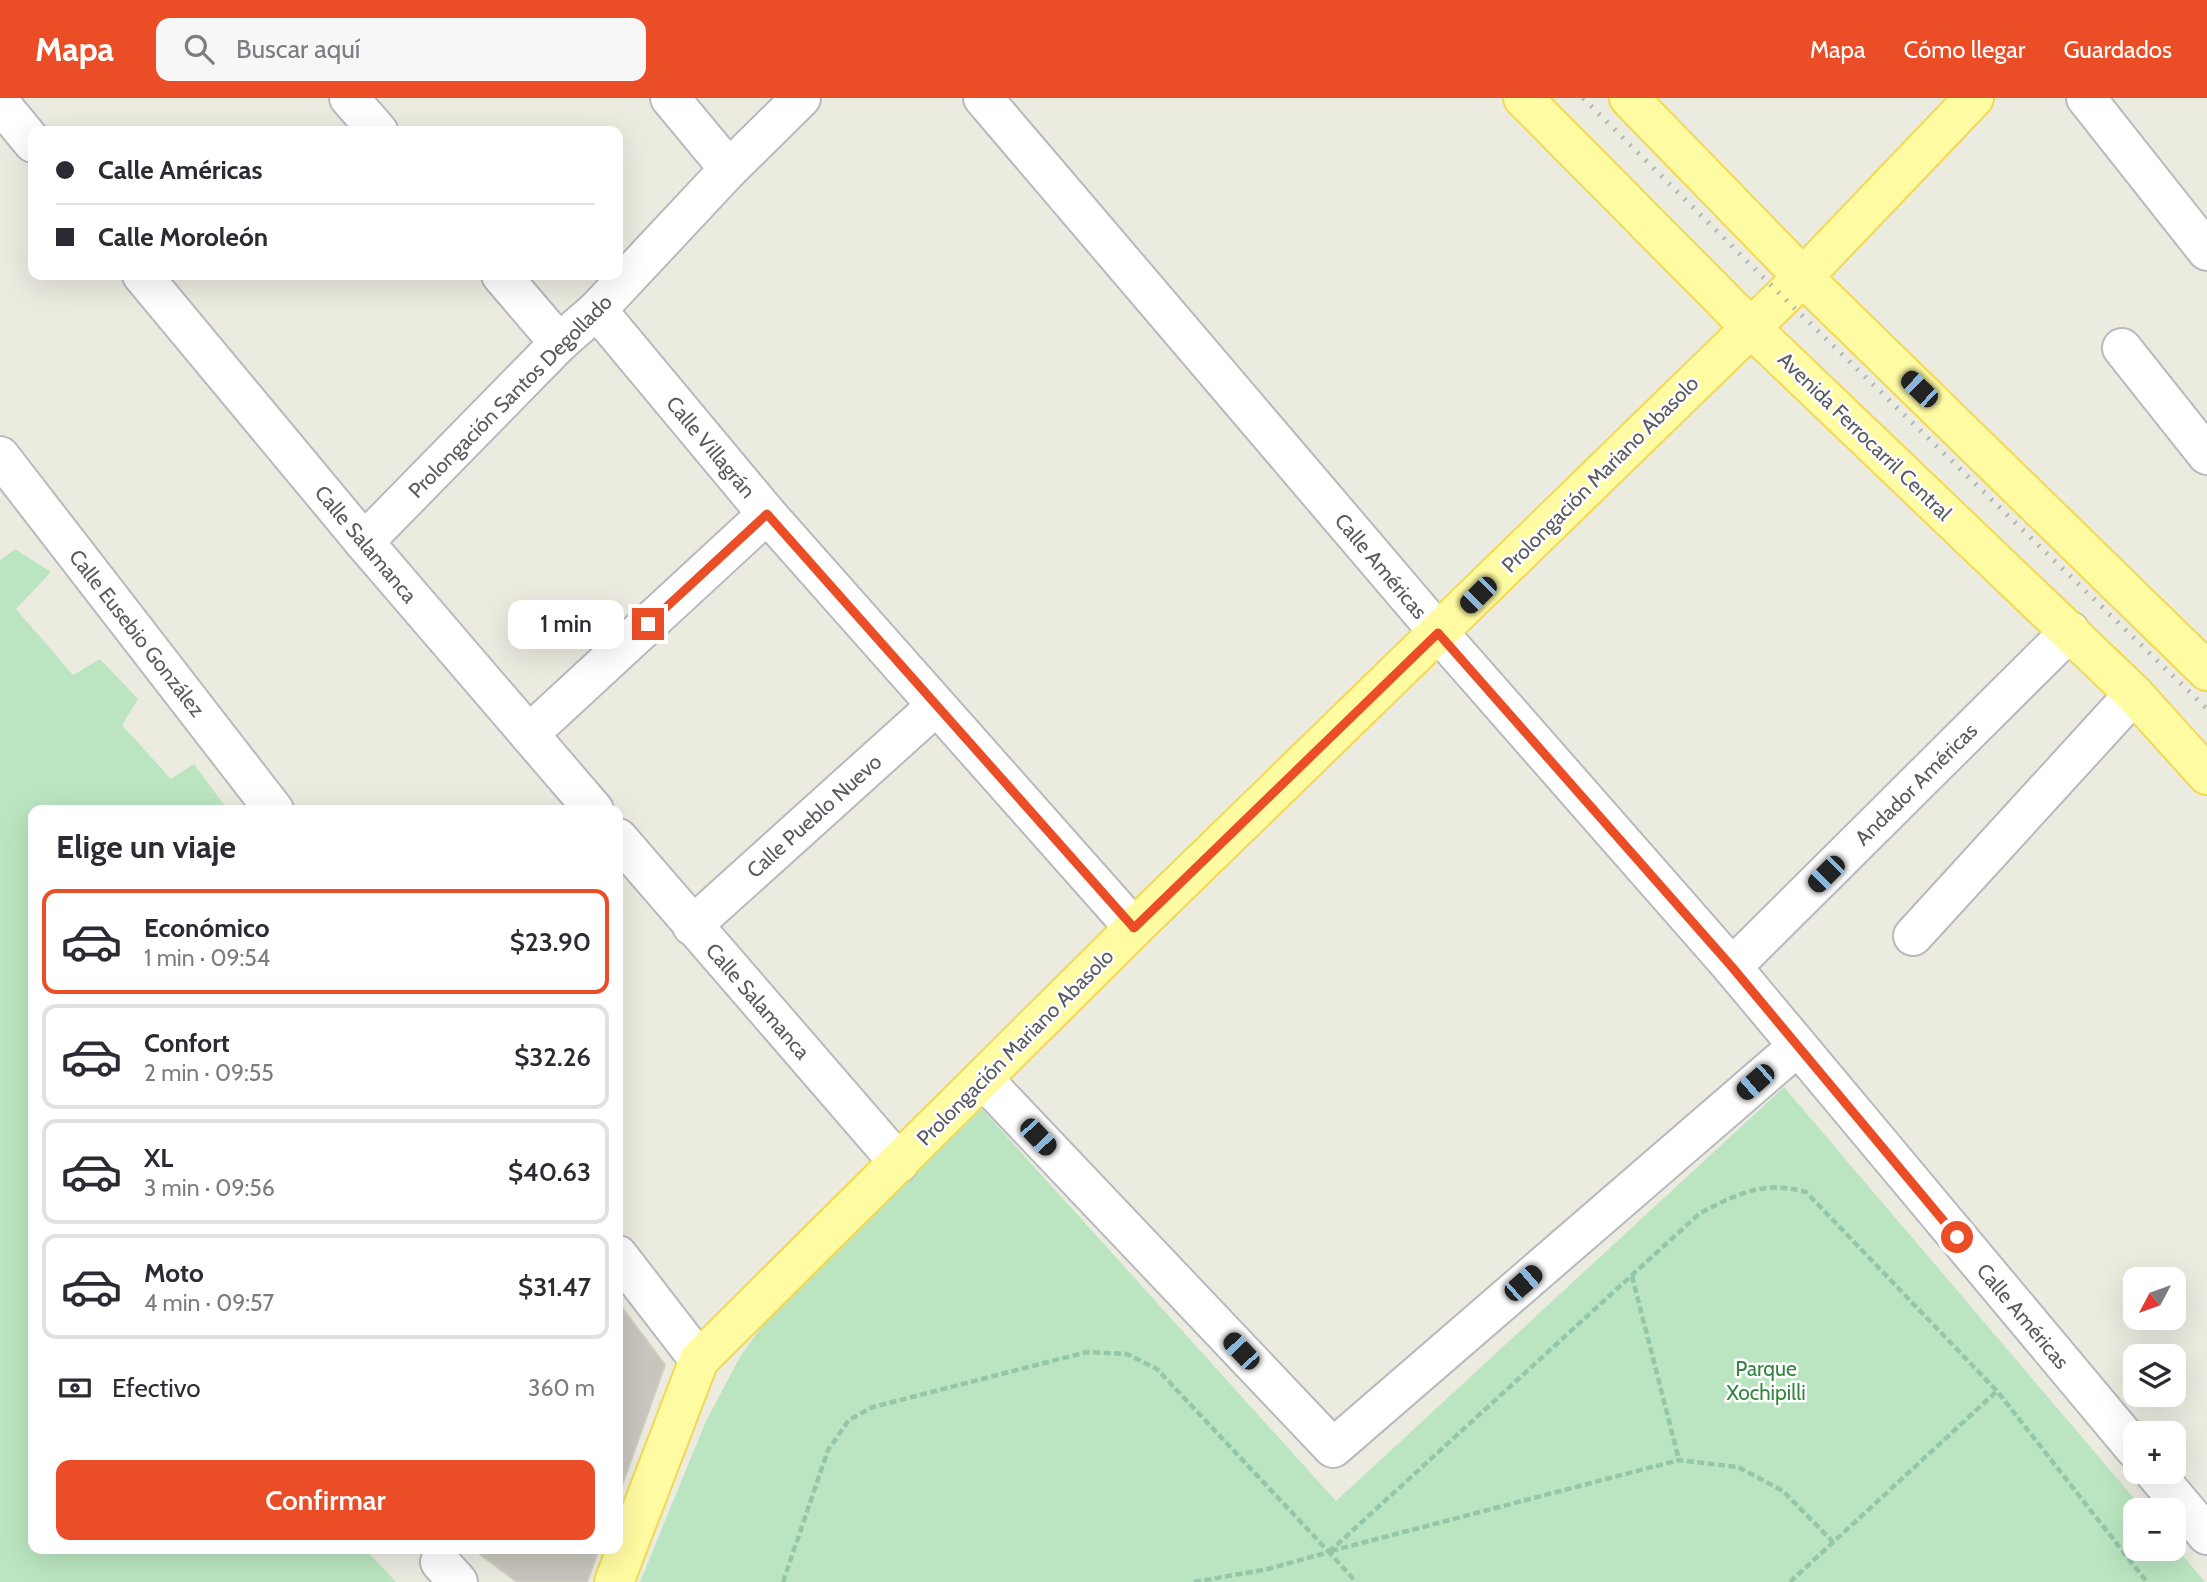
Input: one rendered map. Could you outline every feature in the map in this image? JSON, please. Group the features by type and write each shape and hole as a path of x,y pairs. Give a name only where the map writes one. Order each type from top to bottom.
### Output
{"main road":[{"name":"Avenida Ferrocarril Central","path":"1523,98 1750,327 2134,694 2207,775"},
{"path":"1629,98 1803,277 2207,671"},
{"name":"Prolongación Mariano Abasolo","path":"614,1582 699,1360 1134,928 1803,277 1974,98"}],"street":[{"path":"349,98 374,126"},
{"path":"670,98 729,169"},
{"name":"Prolongación Santos Degollado","path":"364,542 559,343 597,310 729,169 801,98"},
{"name":"Calle Américas","path":"983,98 1438,633 1732,967 2123,1435"},
{"path":"2086,98 2207,251"},
{"path":"0,103 28,138"},
{"name":"Calle Salamanca","path":"146,280 364,542 590,805"},
{"path":"505,280 559,343"},
{"name":"Calle Villagrán","path":"597,310 767,514 1134,928"},
{"path":"2122,348 2207,455"},
{"name":"Calle Eusebio González","path":"0,456 270,805"},
{"path":"529,734 767,514"},
{"name":"Andador Américas","path":"1732,967 2070,631"},
{"path":"1913,936 2134,694"},
{"name":"Calle Pueblo Nuevo","path":"692,926 936,706"},
{"name":"Calle Salamanca","path":"623,844 899,1163"},
{"path":"983,1079 1333,1448 1798,1046"},
{"path":"623,1261 699,1360"},
{"path":"2164,1484 2207,1535"}],"path":[{"path":"1329,1552 1700,1213 1734,1196 1763,1187 1786,1187 1805,1192 1997,1391 2147,1582"},
{"path":"1632,1276 1679,1460"},
{"path":"783,1582 828,1450 849,1420 873,1407 1087,1352 1127,1354 1157,1369 1356,1582"},
{"path":"1790,1582 1997,1391"},
{"path":"1195,1582 1268,1569 1679,1460 1738,1467 1783,1492 1833,1542"}],"green space":[{"path":"15,549 51,572 16,609 73,675 100,659 138,699 122,725 171,779 194,764 224,805 28,805 28,1554 370,1554 396,1582 0,1582 0,560"},
{"name":"Parque Xochipilli","path":"1784,1087 2134,1498 2123,1498 2123,1561 2186,1559 2205,1582 640,1582 706,1421 740,1357 772,1312 982,1109 1336,1501"}],"building":[{"path":"623,1309 665,1365 623,1483"},
{"path":"480,1554 597,1554 587,1582 517,1582"}],"railway":[{"path":"1583,98 1782,296 2207,709"}],"route":[{"path":"648,624 767,514 1134,928 1438,633 1732,967 1957,1237"}]}
